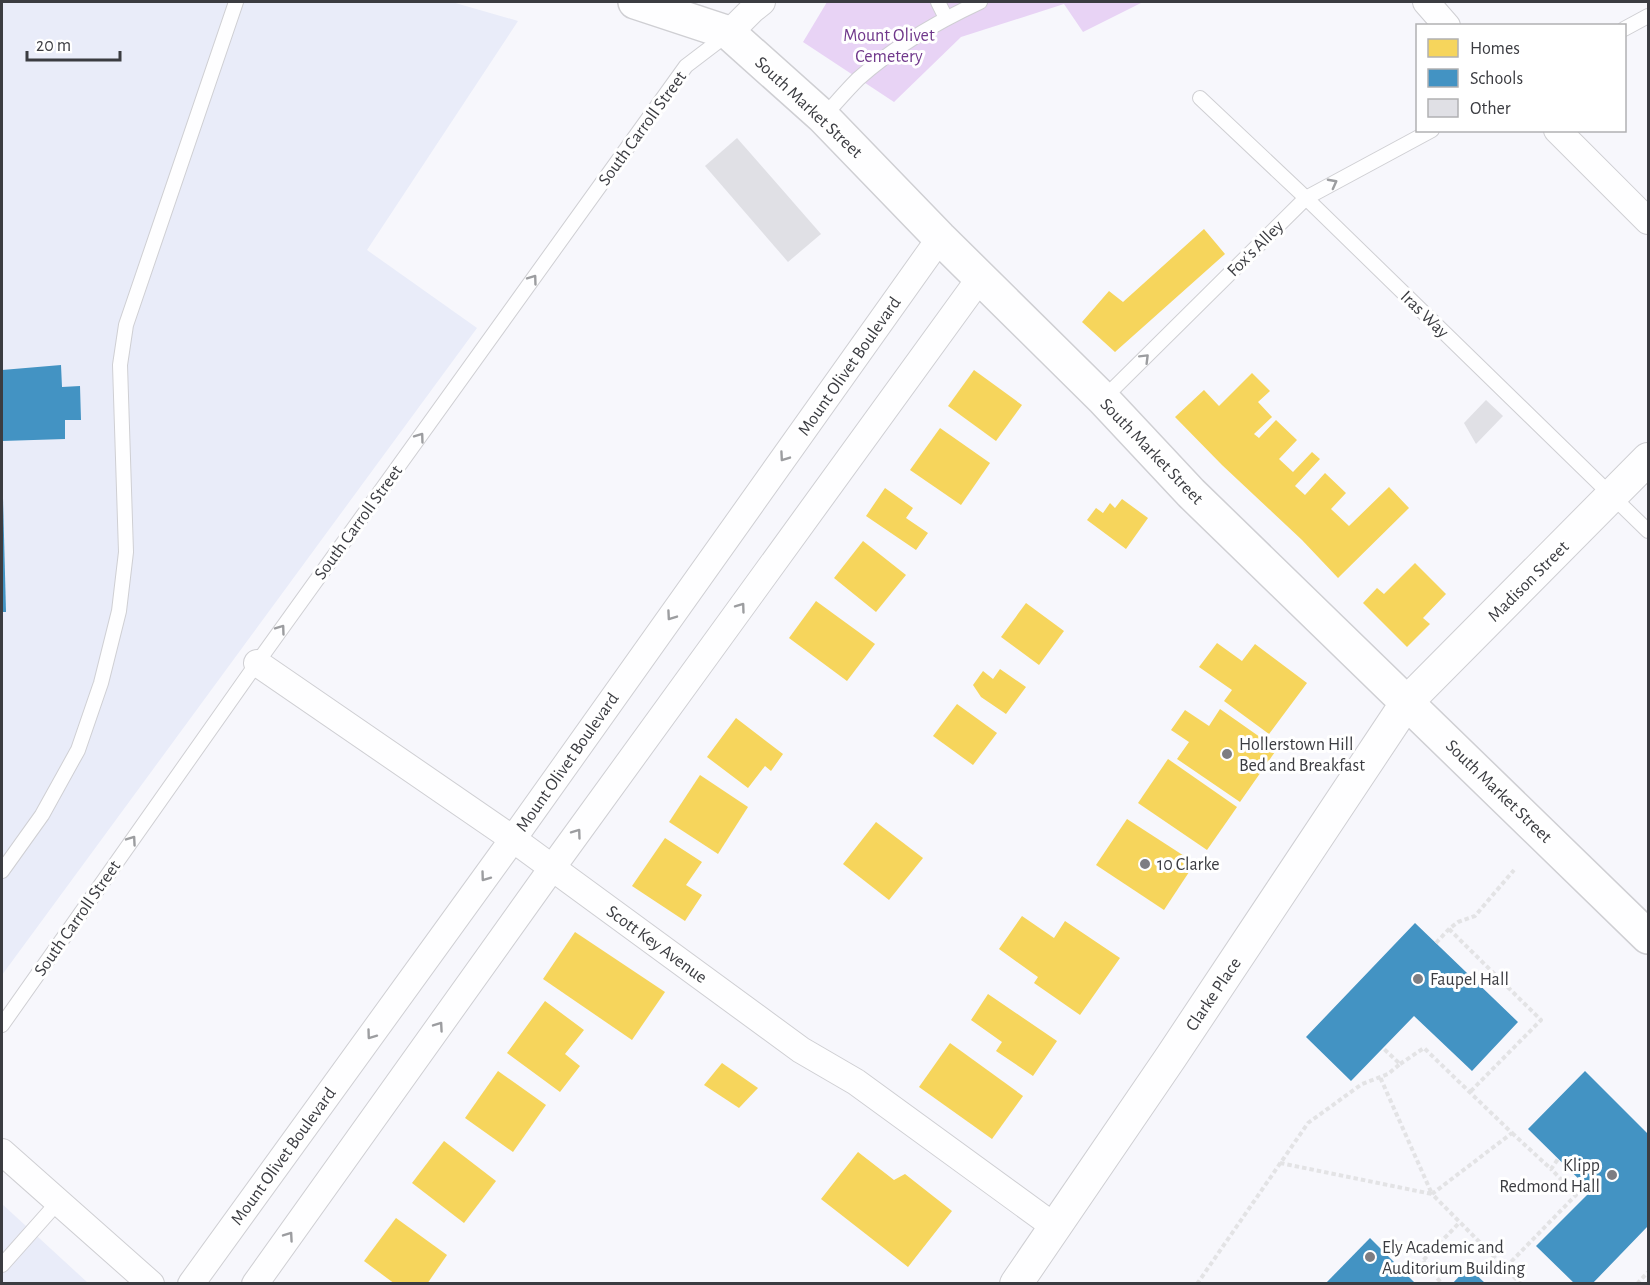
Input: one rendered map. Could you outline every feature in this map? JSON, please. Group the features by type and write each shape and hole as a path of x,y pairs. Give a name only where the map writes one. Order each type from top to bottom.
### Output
{"main road":[{"name":"South Market Street","path":"635,2 729,33 823,117 940,238 1103,399 1191,493 1648,937"}],"street":[{"path":"729,33 762,2"},
{"path":"1426,2 1445,24"},
{"path":"1559,132 1648,221"},
{"name":"Mount Olivet Boulevard","path":"191,1284 513,839 940,238"},
{"path":"255,1284 552,868 980,278"},
{"name":"Madison Street","path":"1407,702 1648,459"},
{"name":"Scott Key Avenue","path":"257,663 513,839 801,1050 856,1082 1055,1227"},
{"name":"Clarke Place","path":"1016,1284 1178,1047 1407,702"},
{"path":"2,1152 151,1284"}],"lane":[{"path":"2,871 42,815 78,750 101,683 119,611 126,552 120,365 126,325 236,2"},
{"path":"938,2 946,18"},
{"path":"823,117 858,79 893,51 946,18 980,2"},
{"path":"1626,28 1648,16"},
{"name":"South Carroll Street","path":"2,1025 257,663 686,66 729,33"},
{"name":"Iras Way","path":"1200,98 1648,531"},
{"name":"Fox's Alley","path":"1103,399 1306,198 1428,132"},
{"path":"2,1265 58,1202"}],"path":[{"path":"1436,943 1449,928 1475,916 1514,870"},
{"path":"1449,928 1541,1020 1470,1092"},
{"path":"1383,1048 1400,1064"},
{"path":"1197,1284 1308,1123 1362,1084 1388,1074 1424,1048 1576,1195 1506,1267"},
{"path":"1380,1077 1432,1194 1521,1284"},
{"path":"1280,1163 1432,1194 1512,1133"},
{"path":"1551,1169 1558,1159"},
{"path":"1408,1276 1460,1222"},
{"path":"1423,1261 1442,1284"},
{"path":"1637,1284 1648,1272"}],"shaded area":[{"path":"2,2 452,2 518,21 367,250 477,328 2,975"},
{"path":"2,1204 88,1283 2,1283"}],"green space":[{"name":"Mount Olivet Cemetery","path":"827,2 1143,2 1083,32 1064,4 961,37 894,102 803,42"}],"building: Homes":[{"path":"1204,229 1225,254 1115,352 1082,322 1109,291 1123,302"},
{"path":"974,370 1022,405 996,441 948,406"},
{"path":"1252,373 1270,391 1258,402 1272,417 1254,434 1259,438 1276,420 1297,440 1279,459 1293,472 1312,452 1320,459 1295,486 1305,495 1325,473 1346,493 1331,509 1349,526 1389,487 1409,508 1338,578 1175,417 1204,390 1219,406"},
{"path":"940,428 990,463 961,505 910,470"},
{"path":"885,488 913,508 906,518 928,533 916,550 866,516"},
{"path":"1122,499 1148,518 1126,549 1087,520 1096,508 1103,513 1110,503 1115,508"},
{"path":"863,541 906,575 876,612 834,578"},
{"path":"1415,563 1446,594 1423,618 1430,624 1407,647 1363,603 1377,588 1384,594"},
{"path":"816,601 875,644 847,681 789,638"},
{"path":"1026,603 1064,631 1039,665 1001,637"},
{"path":"1217,643 1242,661 1255,644 1307,683 1269,734 1224,701 1232,690 1199,667"},
{"path":"1000,669 1026,687 1006,714 981,697 973,685 983,671 993,679"},
{"path":"957,704 997,733 973,765 933,736"},
{"name":"Hollerstown Hill Bed and Breakfast","path":"1220,709 1277,749 1240,802 1177,759 1189,742 1171,730 1185,710 1209,726"},
{"path":"736,718 783,754 771,771 765,766 748,788 707,757"},
{"path":"1168,759 1237,807 1207,850 1138,803"},
{"path":"700,775 748,807 718,854 669,822"},
{"name":"10 Clarke","path":"1127,819 1195,863 1164,910 1096,865"},
{"path":"876,822 923,858 889,900 843,864"},
{"path":"665,838 702,862 686,885 702,895 685,921 632,886"},
{"path":"1022,916 1054,938 1065,921 1120,958 1080,1015 1034,983 1038,977 999,949"},
{"path":"575,932 665,992 632,1040 543,979"},
{"path":"988,994 1057,1041 1033,1076 996,1051 1002,1042 971,1020"},
{"path":"545,1001 584,1030 565,1054 580,1066 560,1092 507,1053"},
{"path":"950,1043 1023,1096 992,1139 919,1087"},
{"path":"722,1063 758,1088 739,1108 704,1085"},
{"path":"498,1071 546,1105 513,1152 465,1118"},
{"path":"444,1141 496,1181 464,1223 412,1183"},
{"path":"858,1152 894,1180 905,1174 952,1211 908,1267 821,1199"},
{"path":"396,1218 447,1255 427,1284 395,1284 364,1261"}],"building: Schools":[{"path":"61,365 62,387 80,386 81,420 65,420 65,439 2,441 2,370"},
{"path":"3,498 6,612 2,612"},
{"name":"Faupel Hall","path":"1415,923 1518,1022 1472,1071 1414,1016 1351,1081 1306,1037"},
{"name":"Klipp Redmond Hall","path":"1585,1071 1648,1134 1648,1226 1592,1284 1575,1284 1536,1246 1591,1191 1528,1129"},
{"name":"Ely Academic and Auditorium Building","path":"1370,1238 1416,1284 1325,1284"},
{"name":"Ely Academic and Auditorium Building","path":"1468,1267 1486,1284 1452,1284"}],"building: Other":[{"path":"737,138 821,234 788,262 705,166"},
{"path":"1486,400 1503,416 1476,444 1464,423"}],"place":[{"name":"Hollerstown Hill Bed and Breakfast","path":"1227,754"},
{"name":"10 Clarke","path":"1145,864"},
{"name":"Faupel Hall","path":"1418,979"},
{"name":"Klipp Redmond Hall","path":"1612,1175"},
{"name":"Ely Academic and Auditorium Building","path":"1370,1257"}]}
